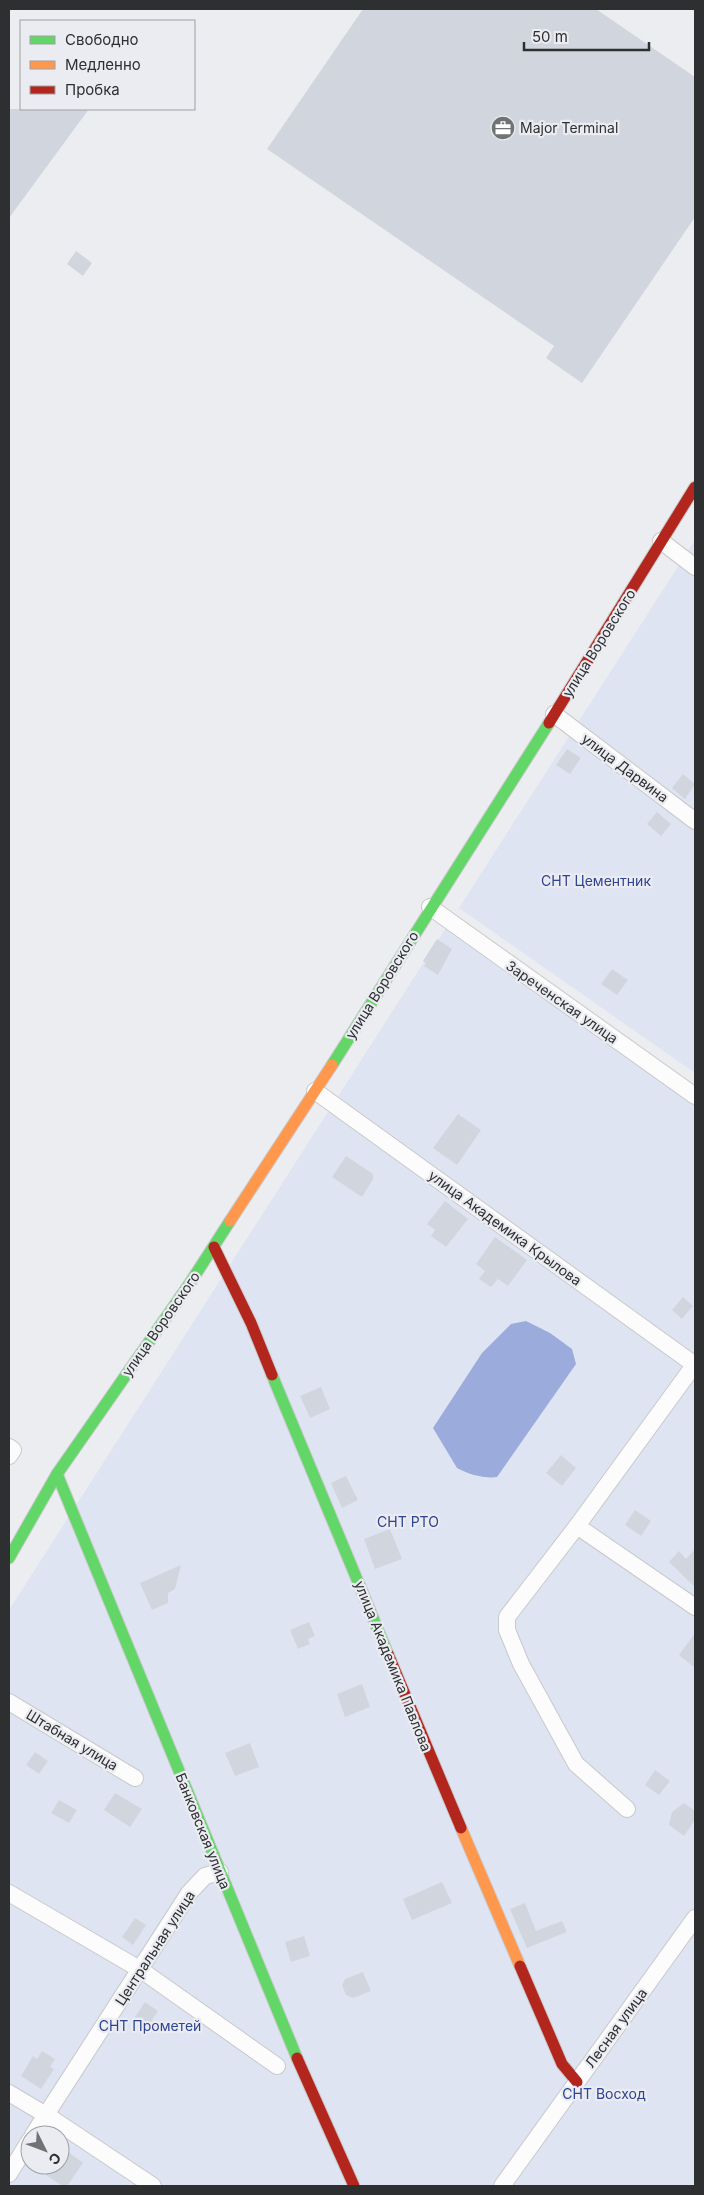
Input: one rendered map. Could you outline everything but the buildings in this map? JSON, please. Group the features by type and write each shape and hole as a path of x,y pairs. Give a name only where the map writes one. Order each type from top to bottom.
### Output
{"street":[{"name":"улица Воровского","path":"9,1558 57,1474 214,1246 315,1091 554,714 695,487"},
{"path":"661,541 695,567"},
{"name":"улица Дарвина","path":"554,714 695,821"},
{"name":"Зареченская улица","path":"430,907 695,1096"},
{"name":"улица Академика Крылова","path":"315,1091 695,1364"},
{"name":"улица Академика Павлова","path":"214,1246 251,1323 416,1722 562,2064 577,2082"},
{"path":"627,1809 576,1764 540,1698 530,1684 507,1630 507,1617 577,1526 695,1364"},
{"name":"Банковская улица","path":"57,1474 313,2096 354,2186"},
{"path":"577,1526 695,1607"},
{"name":"Штабная улица","path":"9,1702 135,1778"},
{"name":"Центральная улица","path":"40,2125 189,1893 205,1876 220,1872"},
{"path":"9,1893 141,1970 277,2066"},
{"name":"Лесная улица","path":"502,2186 695,1918"},
{"path":"9,2093 46,2115 153,2186"},
{"path":"9,2174 20,2156"}],"green space":[{"name":"СНТ Цементник","path":"695,540 695,1073 459,908"},
{"name":"СНТ РТО","path":"447,926 695,1105 695,2186 9,2186 9,1610"}],"water":[{"path":"526,1321 550,1333 572,1349 576,1364 497,1477 482,1477 466,1472 457,1468 433,1428 482,1353 511,1324"}],"traffic: fast":[{"path":"332,1065 549,723"},
{"path":"9,1558 57,1474 188,1286 230,1221"},
{"path":"272,1375 388,1654"},
{"path":"57,1474 297,2058"}],"traffic: slow":[{"path":"230,1221 332,1065"},
{"path":"461,1828 520,1966"}],"traffic: jam":[{"path":"549,723 695,487"},
{"path":"214,1247 251,1323 272,1375"},
{"path":"388,1654 461,1828"},
{"path":"520,1966 562,2064 577,2082"},
{"path":"297,2058 354,2186"}],"place":[{"name":"Major Terminal","path":"503,128"}],"park label":[{"name":"СНТ Прометей","path":"150,2026"},
{"name":"СНТ Восход","path":"604,2094"}]}
